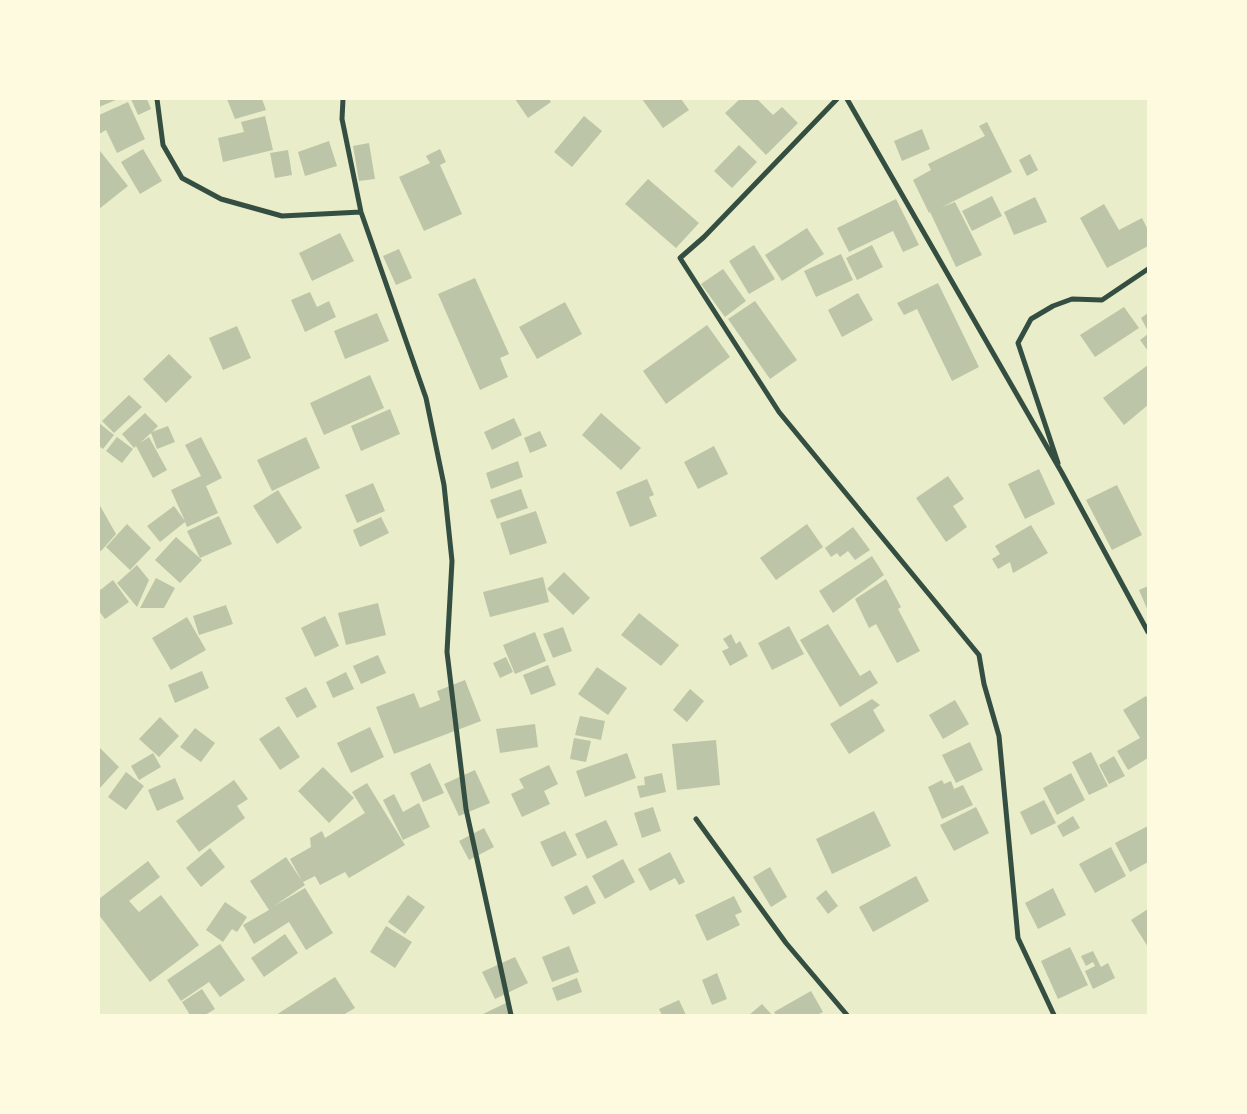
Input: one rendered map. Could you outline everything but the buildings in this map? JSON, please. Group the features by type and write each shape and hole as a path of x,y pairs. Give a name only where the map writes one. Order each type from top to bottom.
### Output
{"street":[{"path":"157,99 163,145 182,178 221,199 282,216 361,212"},
{"path":"343,99 342,119 361,212 426,398 444,484 452,561 447,652 464,790 468,819 511,1015"},
{"path":"837,99 704,237 680,258 779,412 978,655 999,736 1018,938 1054,1015"},
{"path":"847,99 1062,473 1148,632"},
{"path":"1062,473 1018,343 1031,319 1053,306 1072,299 1102,300 1148,269"},
{"path":"696,819 786,943 847,1015"}]}
